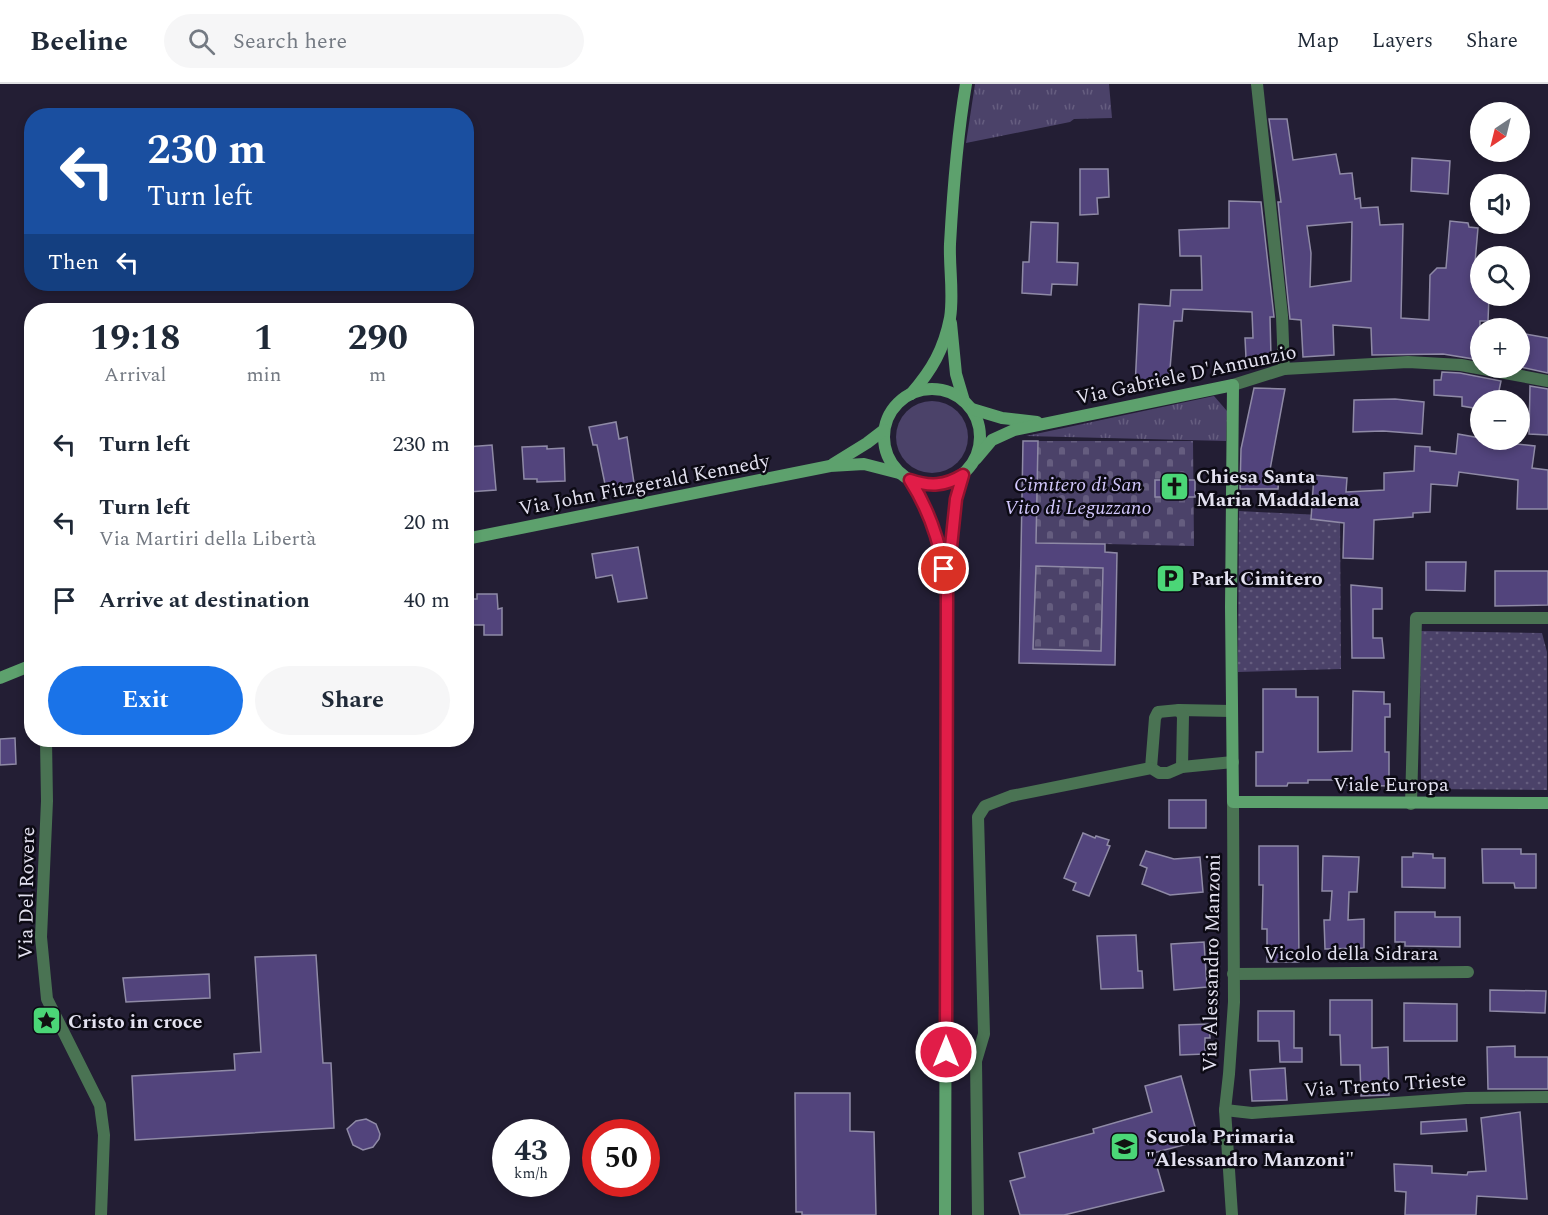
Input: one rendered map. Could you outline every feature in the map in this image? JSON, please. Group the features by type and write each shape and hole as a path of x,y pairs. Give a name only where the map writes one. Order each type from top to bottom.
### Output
{"main road":[{"path":"905,476 923,485 951,482 963,475 976,459 980,442 979,425 968,405 956,374 950,316 950,247 957,143 966,84"},
{"path":"947,585 938,537 922,499 886,453 884,430 889,415 928,374 939,356 950,316"},
{"name":"Via Gabriele D'Annunzio","path":"976,459 986,445 1003,435 1047,423 1233,385"},
{"name":"Via Alessandro Manzoni","path":"1233,385 1231,496 1233,802"},
{"path":"911,394 928,389 941,390 954,394 968,405"},
{"name":"Via Gabriele D'Annunzio","path":"968,405 1002,418 1047,423"},
{"name":"Via John Fitzgerald Kennedy","path":"830,466 884,430"},
{"name":"Via John Fitzgerald Kennedy","path":"474,537 830,466 864,464 905,476"},
{"path":"945,1215 947,585 956,499 963,475"},
{"path":"0,678 24,668"},
{"name":"Viale Europa","path":"1233,802 1548,803"}],"street":[{"path":"1257,84 1280,293 1284,369"},
{"name":"Via Gabriele D'Annunzio","path":"1233,385 1284,369 1408,362 1461,365 1548,381"},
{"path":"1411,804 1416,618 1548,618"},
{"path":"1179,710 1183,716 1182,767"},
{"path":"1151,768 1155,718 1158,712 1231,711"},
{"name":"Via Del Rovere","path":"46,747 47,801 41,937 47,999 100,1105 104,1135 101,1215"},
{"path":"978,1215 976,1061 984,1034 978,817 985,806 1011,796 1151,768 1159,773 1168,773 1182,767 1233,762"},
{"name":"Via Alessandro Manzoni","path":"1232,1215 1225,1110 1234,1002 1233,802"},
{"name":"Vicolo della Sidrara","path":"1233,974 1468,972"},
{"name":"Via Trento Trieste","path":"1225,1110 1252,1113 1466,1098 1548,1097"}],"green space":[{"path":"975,84 1109,84 1112,118 1074,119 1070,122 966,143"},
{"path":"1214,396 1227,411 1226,441 1026,436"},
{"path":"932,401 952,407 962,417 968,437 962,457 952,467 932,473 912,467 902,457 896,437 902,417 912,407"},
{"name":"Cimitero di San Vito di Leguzzano","path":"1023,441 1193,441 1194,546 1105,544 1105,552 1117,553 1115,665 1019,663"},
{"path":"1239,511 1340,516 1341,669 1238,672"},
{"path":"1420,631 1542,633 1547,652 1547,790 1421,789"}],"building":[{"path":"1269,119 1287,119 1293,160 1336,154 1340,174 1352,173 1355,199 1360,198 1361,208 1378,207 1380,225 1403,224 1401,318 1429,320 1430,275 1437,268 1446,268 1450,221 1468,223 1470,234 1477,234 1476,246 1470,246 1470,306 1489,306 1488,318 1470,318 1470,358 1443,354 1372,355 1371,328 1333,325 1334,355 1303,357 1301,320 1290,319 1278,202 1281,202","holes":["1352,222 1351,281 1310,287 1311,253 1307,226"]},
{"path":"1412,158 1450,161 1448,194 1411,191"},
{"path":"1080,169 1108,169 1109,197 1097,198 1098,214 1080,215"},
{"path":"1229,201 1261,202 1274,317 1270,317 1271,357 1246,358 1245,338 1253,338 1252,312 1183,309 1182,321 1174,321 1169,381 1135,388 1139,304 1170,306 1171,290 1202,290 1201,256 1180,256 1179,230 1229,228"},
{"path":"1031,222 1058,223 1057,262 1078,263 1077,285 1052,284 1051,295 1022,293 1023,262 1029,262"},
{"path":"1530,335 1548,338 1548,373 1530,369"},
{"path":"1442,372 1501,381 1499,390 1470,390 1470,407 1462,406 1462,397 1434,395 1434,380 1441,380"},
{"path":"1530,386 1548,389 1548,435 1530,434"},
{"path":"1254,388 1285,389 1269,475 1279,476 1278,489 1240,489 1241,449"},
{"path":"1395,399 1424,402 1422,434 1383,431 1353,432 1354,400"},
{"path":"616,422 619,439 627,437 634,483 606,489 597,445 593,445 589,427"},
{"path":"1458,434 1470,436 1470,450 1530,450 1530,445 1535,446 1532,468 1548,470 1548,509 1517,509 1518,480 1459,472 1457,486 1431,484 1430,512 1413,513 1413,517 1374,520 1373,559 1343,558 1344,523 1311,519 1314,475 1347,478 1346,492 1384,490 1384,473 1414,471 1415,446 1430,447 1430,451 1456,454"},
{"path":"1023,441 1038,441 1036,543 1105,544 1105,552 1117,553 1115,665 1019,663","holes":["1036,566 1103,568 1101,651 1033,649"]},
{"path":"492,445 496,490 474,492 474,446"},
{"path":"547,446 547,449 564,448 565,481 537,482 537,479 524,479 522,447"},
{"name":"Chiesa Santa Maria Maddalena","path":"1155,480 1195,480 1195,497 1155,497"},
{"path":"638,547 647,598 618,602 612,575 596,578 592,554"},
{"path":"1426,562 1466,562 1465,591 1426,590"},
{"path":"1495,571 1548,571 1548,605 1495,606"},
{"path":"1351,585 1382,588 1382,609 1373,609 1373,638 1382,638 1384,658 1352,658"},
{"path":"477,594 497,594 498,609 502,608 502,635 484,635 484,625 474,625 474,599 477,599"},
{"path":"1263,689 1296,689 1296,697 1318,697 1318,752 1352,751 1353,691 1384,692 1384,704 1390,704 1390,717 1385,717 1385,752 1389,752 1389,786 1346,785 1346,780 1308,780 1308,783 1288,783 1287,786 1256,786 1256,752 1263,752"},
{"path":"15,738 16,764 0,765 0,739"},
{"path":"1169,800 1206,800 1206,828 1169,828"},
{"path":"1083,833 1109,840 1107,845 1110,846 1089,896 1073,890 1076,883 1064,878"},
{"path":"1259,846 1298,846 1299,962 1267,962 1267,929 1262,929 1263,885 1259,885"},
{"path":"1482,849 1521,849 1521,854 1536,854 1536,888 1515,888 1514,883 1483,883"},
{"path":"1146,851 1174,859 1200,857 1203,892 1170,895 1142,884 1147,868 1140,865"},
{"path":"1413,853 1433,854 1433,858 1445,858 1445,888 1402,887 1402,857 1413,857"},
{"path":"1323,856 1359,857 1357,892 1349,892 1348,920 1364,919 1364,948 1325,949 1324,920 1330,920 1332,891 1322,891"},
{"path":"1395,912 1435,912 1435,917 1460,917 1460,947 1405,946 1405,942 1395,942"},
{"path":"1136,935 1138,971 1142,971 1143,988 1101,989 1097,936"},
{"path":"1204,942 1207,987 1174,990 1171,944"},
{"path":"316,955 323,1063 331,1063 334,1128 135,1140 132,1076 235,1070 234,1054 261,1052 255,957"},
{"path":"209,974 210,998 126,1002 123,978"},
{"path":"1490,990 1546,991 1545,1013 1490,1011"},
{"path":"1330,1000 1372,1000 1372,1048 1388,1047 1389,1095 1361,1096 1360,1065 1341,1065 1340,1035 1330,1035"},
{"path":"1404,1003 1457,1004 1457,1041 1404,1041"},
{"path":"1258,1011 1294,1011 1294,1048 1302,1048 1302,1062 1280,1062 1279,1041 1258,1041"},
{"path":"1209,1024 1210,1038 1205,1038 1205,1054 1180,1055 1179,1025"},
{"path":"1515,1046 1515,1057 1548,1057 1548,1089 1488,1089 1487,1047"},
{"path":"1285,1068 1287,1100 1252,1101 1250,1070"},
{"name":"Scuola Primaria \"Alessandro Manzoni\"","path":"1181,1076 1199,1141 1153,1153 1164,1191 1064,1215 1020,1215 1010,1181 1025,1177 1019,1153 1094,1133 1093,1129 1152,1112 1145,1086"},
{"path":"795,1093 850,1093 850,1131 874,1132 876,1215 802,1215 802,1212 796,1212"},
{"path":"1520,1112 1527,1199 1477,1196 1476,1215 1405,1215 1406,1192 1395,1191 1394,1164 1432,1166 1432,1173 1467,1175 1468,1172 1486,1171 1481,1118"},
{"path":"366,1119 376,1124 380,1134 373,1147 363,1150 353,1145 347,1129 356,1121"},
{"path":"1466,1119 1467,1131 1421,1134 1421,1122"}],"place":[{"name":"Chiesa Santa Maria Maddalena","path":"1175,487"},
{"name":"Park Cimitero","path":"1170,578"},
{"name":"Cristo in croce","path":"47,1021"},
{"name":"Scuola Primaria \"Alessandro Manzoni\"","path":"1125,1147"}],"route":[{"path":"944,569 938,537 922,499 910,480 923,485 937,485 951,482 963,475 956,499 947,585 946,1052"}]}
